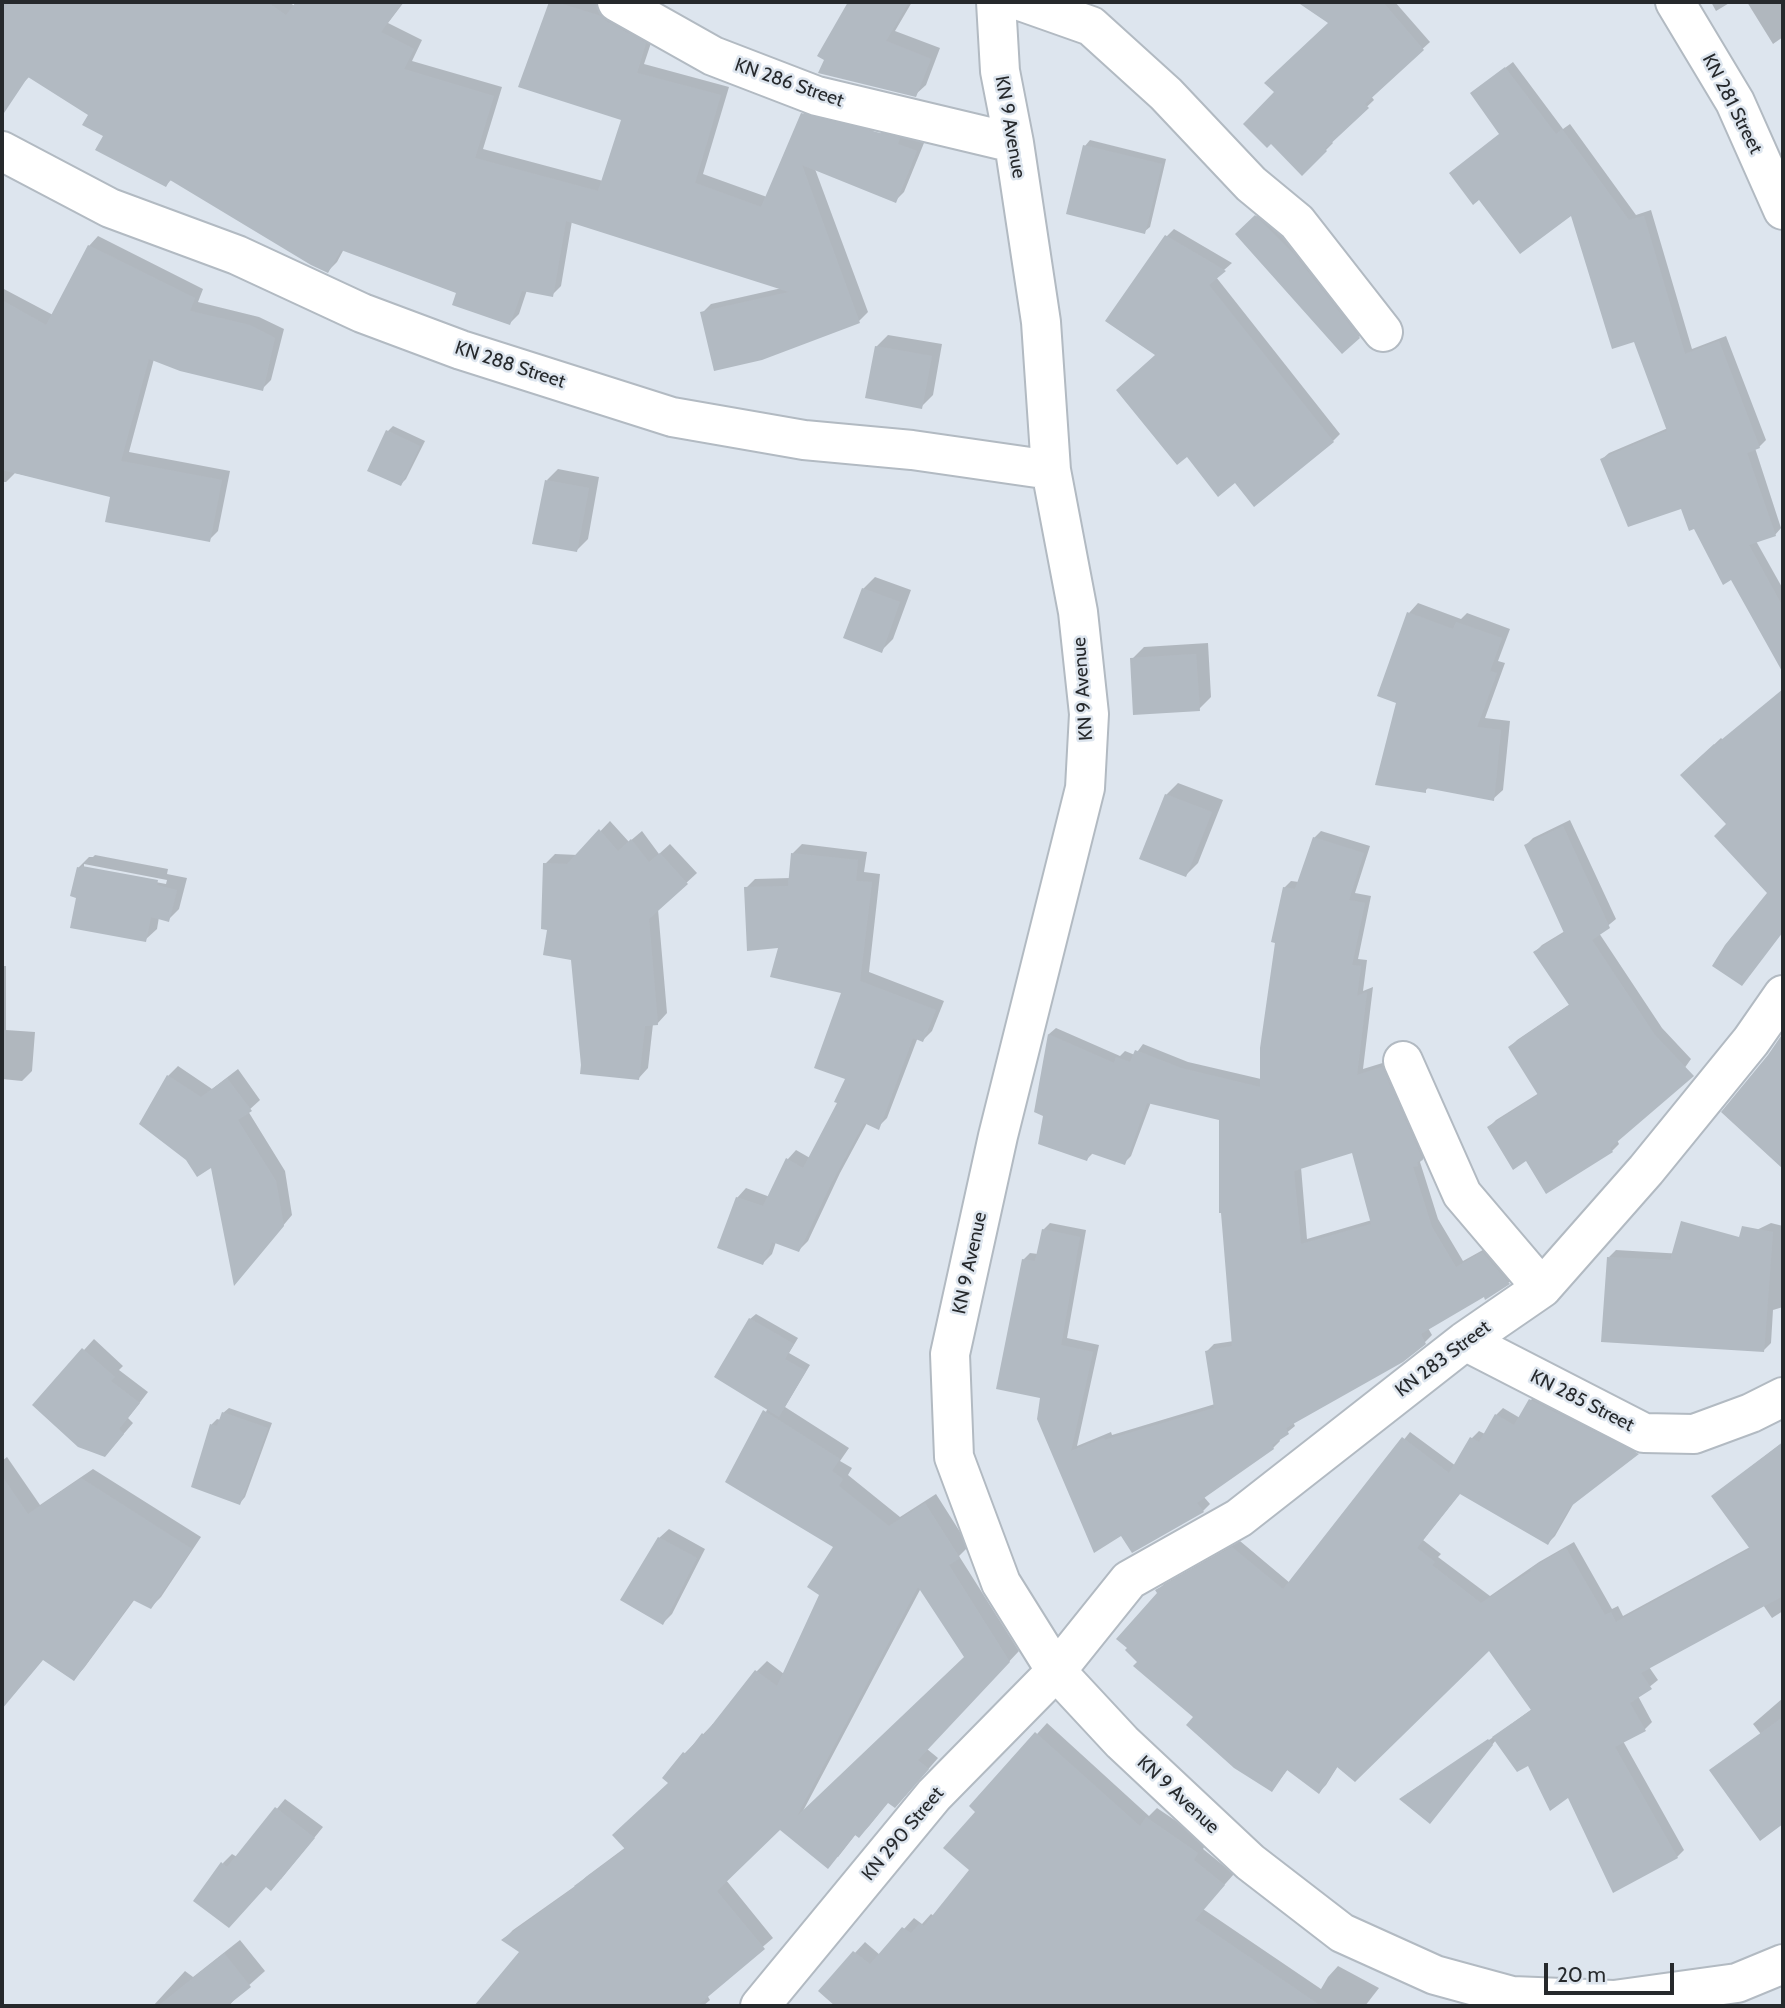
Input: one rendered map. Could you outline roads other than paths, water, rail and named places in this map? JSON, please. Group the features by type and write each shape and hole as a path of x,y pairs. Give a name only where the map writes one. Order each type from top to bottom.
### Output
{"street":[{"name":"KN 286 Street","path":"617,2 713,56 817,96 1014,143"},
{"name":"KN 9 Avenue","path":"996,2 1000,71 1014,143 1041,322 1051,470 1078,612 1089,714 1085,788 998,1136 950,1354 954,1457 1001,1583 1056,1671 1122,1742 1250,1862 1342,1933 1435,1975 1506,2001 1614,2000 1737,1983 1783,1964"},
{"path":"1023,2 1091,26 1166,94 1251,184 1297,222 1383,332"},
{"name":"KN 281 Street","path":"1675,2 1735,102 1783,210"},
{"name":"KN 288 Street","path":"2,151 110,208 237,256 362,313 461,350 672,417 804,440 912,450 1051,470"},
{"name":"KN 283 Street","path":"1056,1671 1129,1580 1239,1518 1465,1341 1542,1288 1646,1170 1751,1041 1783,995"},
{"path":"1403,1061 1462,1194 1542,1288"},
{"name":"KN 285 Street","path":"1465,1341 1644,1433 1694,1434 1751,1413 1783,1396"},
{"name":"KN 290 Street","path":"760,2006 934,1795 1056,1671"}]}
